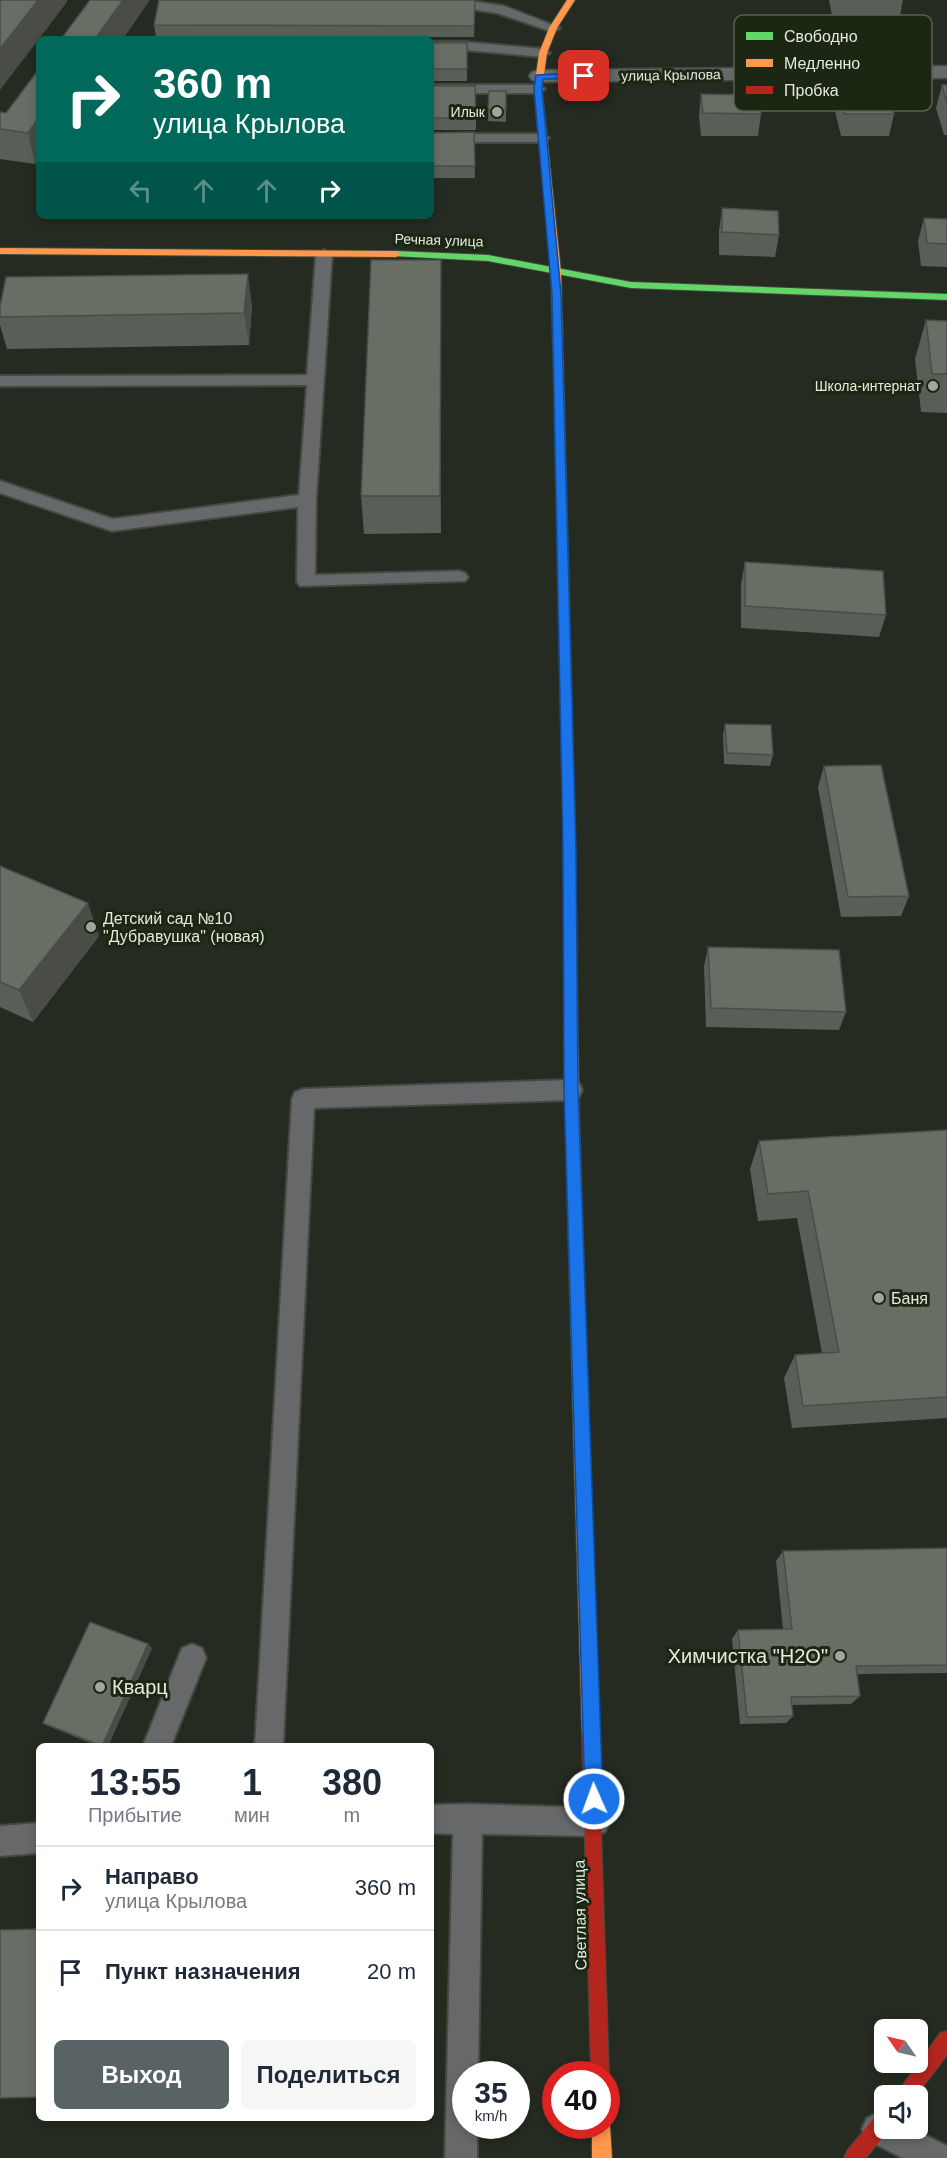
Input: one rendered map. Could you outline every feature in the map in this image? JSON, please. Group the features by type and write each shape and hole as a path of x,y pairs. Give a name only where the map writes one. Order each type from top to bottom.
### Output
{"street":[{"name":"Светлая улица","path":"571,0 553,28 543,53 538,83 556,272 570,849 571,1090 595,1822 600,2061"},
{"name":"улица Крылова","path":"932,72 947,72"},
{"name":"улица Крылова","path":"538,83 734,78"},
{"name":"Речная улица","path":"0,251 463,255 643,286 947,297"},
{"path":"912,2085 947,2040"},
{"path":"854,2158 874,2134"},
{"path":"601,2139 602,2158"}],"lane":[{"path":"424,1 476,3 553,28"},
{"path":"434,46 543,53"},
{"path":"434,89 538,83"},
{"path":"434,138 542,138"},
{"path":"324,255 307,500 306,582 459,577"},
{"path":"0,381 317,380"},
{"path":"0,487 112,525 307,500"},
{"path":"269,1743 303,1099 482,1091 571,1090"},
{"path":"158,1743 192,1658"},
{"path":"461,2158 468,1818"},
{"path":"434,1819 595,1822"},
{"path":"0,1841 36,1838"},
{"path":"905,2139 937,2158"}],"building":[{"path":"0,0 38,0 0,49"},
{"path":"90,0 123,0 97,36 63,36"},
{"path":"159,0 475,0 474,26 154,25"},
{"path":"434,43 467,43 467,69 434,69"},
{"path":"36,73 36,121 28,133 0,129 0,112 6,113"},
{"path":"942,85 947,85 947,104"},
{"path":"434,86 475,86 476,118 434,118"},
{"path":"489,91 506,91 506,110 488,110"},
{"path":"701,94 734,95 734,111 761,111 761,114 703,113"},
{"path":"844,111 893,111 894,114 845,114"},
{"path":"474,132 475,166 434,166 434,133"},
{"path":"722,208 778,211 779,235 722,232"},
{"path":"924,218 947,219 947,244 927,243"},
{"path":"371,260 441,260 440,496 361,496"},
{"path":"248,274 244,313 0,317 6,277"},
{"path":"926,320 947,321 947,374 932,374"},
{"path":"745,562 883,571 886,615 745,606"},
{"path":"725,724 771,725 773,755 727,753"},
{"path":"881,765 909,896 848,897 824,766"},
{"path":"0,866 88,903 19,990 0,982"},
{"path":"708,947 839,950 846,1012 711,1008"},
{"name":"Баня","path":"947,1130 947,1397 803,1406 795,1355 839,1352 808,1191 768,1194 759,1141"},
{"name":"Химчистка \"H2O\"","path":"947,1548 947,1665 856,1666 860,1696 791,1697 793,1716 747,1717 738,1630 792,1629 783,1551"},
{"name":"Кварц","path":"90,1622 148,1644 103,1743 94,1743 43,1723"},
{"path":"36,1929 36,2097 0,2098 0,1930"}],"traffic: fast":[{"path":"396,254 488,258 631,285 947,297"},
{"path":"559,392 569,824"},
{"path":"572,1109 582,1453"}],"traffic: slow":[{"path":"559,392 556,272 538,89 543,53 553,28 571,0"},
{"path":"0,251 396,254"},
{"path":"569,824 572,1109"},
{"path":"582,1453 590,1733"},
{"path":"601,2139 602,2158"}],"traffic: jam":[{"path":"590,1733 600,2061"},
{"path":"912,2085 947,2040"},
{"path":"854,2158 874,2133"}],"place":[{"name":"Илык","path":"497,112"},
{"name":"Школа-интернат","path":"933,386"},
{"name":"Детский сад №10 \"Дубравушка\" (новая)","path":"91,927"},
{"name":"Баня","path":"879,1298"},
{"name":"Химчистка \"H2O\"","path":"840,1656"},
{"name":"Кварц","path":"100,1687"}],"route":[{"path":"584,76 539,76 538,89 556,272 570,849 571,1090 594,1799"}]}
